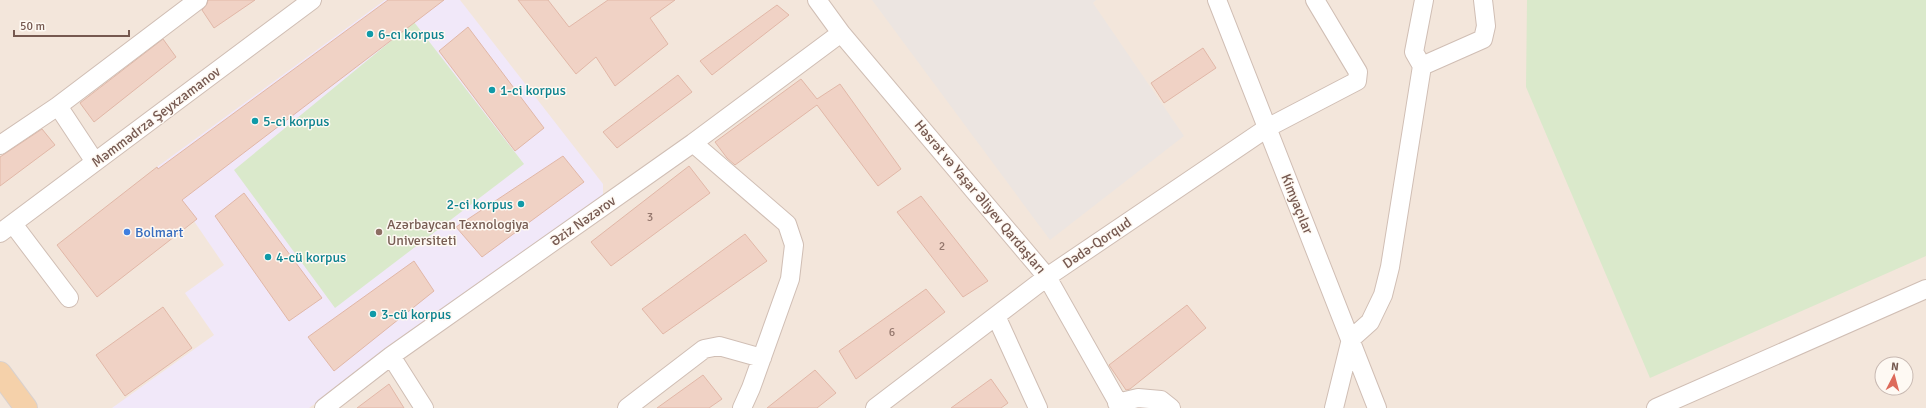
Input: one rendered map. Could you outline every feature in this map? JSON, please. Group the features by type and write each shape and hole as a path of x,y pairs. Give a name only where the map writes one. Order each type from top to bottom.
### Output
{"main road":[{"path":"0,373 26,408"}],"street":[{"name":"Məmmədrza Şeyxzamanov","path":"6,228 312,0"},
{"name":"Həsrət və Yaşar Əliyev Qardaşları","path":"817,0 841,33 1047,277 1119,405"},
{"name":"Kimyaçılar","path":"1217,0 1377,408"},
{"name":"Dədə-Qorqud","path":"875,408 1047,277 1267,128 1357,81 1358,72 1315,0"},
{"path":"1334,408 1351,339 1370,322 1383,295 1390,267 1422,66 1414,52 1424,0"},
{"path":"1422,66 1483,39 1486,26 1484,0"},
{"path":"0,145 58,106 189,3"},
{"name":"Əziz Nəzərov","path":"324,408 391,356 693,143 841,33"},
{"path":"58,106 95,162"},
{"path":"693,143 787,224 794,245 790,279 762,358 742,408"},
{"path":"6,228 69,298"},
{"path":"1656,408 1926,289"},
{"path":"996,316 1037,408"},
{"path":"627,408 704,349 719,346 762,358"},
{"path":"391,356 424,408"},
{"path":"1119,405 1138,398 1161,400 1171,408"}],"shaded area":[{"path":"0,0 1926,0 1926,408 0,408"},
{"name":"Azərbaycan Texnologiya Universiteti","path":"385,0 460,0 603,184 603,199 309,408 112,408 214,335 185,293 224,265 157,167"},
{"path":"872,0 1096,0 1093,3 1184,136 1050,240"}],"green space":[{"path":"1527,0 1926,0 1926,256 1650,378 1526,87"},
{"path":"414,22 524,164 335,308 234,170"}],"building":[{"path":"208,0 255,0 214,28 202,10 207,4"},
{"path":"388,0 444,0 182,200 197,219 97,297 57,245 157,167 158,169"},
{"path":"518,0 548,0 569,27 608,0 675,0 650,18 668,44 615,86 596,57 576,74"},
{"path":"777,5 789,15 712,75 700,61"},
{"name":"1-ci korpus","path":"468,27 544,128 515,151 439,51"},
{"path":"163,39 176,57 94,122 80,103"},
{"path":"1203,48 1216,68 1164,103 1151,83"},
{"path":"678,75 692,92 617,148 603,132"},
{"path":"801,79 817,99 840,84 901,169 878,186 817,105 735,165 727,158 715,142"},
{"path":"42,129 55,145 0,186 0,157"},
{"name":"2-ci korpus","path":"563,156 584,182 482,257 456,227"},
{"path":"689,166 710,193 611,266 591,242"},
{"name":"4-cü korpus","path":"244,193 322,298 289,321 215,216"},
{"path":"921,196 988,281 963,297 897,212"},
{"path":"745,234 767,261 663,334 642,309"},
{"name":"3-cü korpus","path":"414,261 434,291 334,371 308,337"},
{"path":"926,289 945,312 856,379 839,351"},
{"path":"1187,305 1206,328 1130,389 1126,390 1109,365"},
{"path":"163,307 192,348 125,396 96,355"},
{"path":"815,370 836,393 817,408 767,408"},
{"path":"703,375 722,399 709,408 657,408"},
{"path":"991,379 1008,403 1001,408 951,408"},
{"path":"389,384 404,408 357,408"}],"place":[{"name":"6-cı korpus","path":"370,34"},
{"name":"1-ci korpus","path":"492,90"},
{"name":"5-ci korpus","path":"255,121"},
{"name":"2-ci korpus","path":"521,204"},
{"name":"Bolmart","path":"127,232"},
{"name":"Azərbaycan Texnologiya Universiteti","path":"379,232"},
{"name":"4-cü korpus","path":"268,257"},
{"name":"3-cü korpus","path":"373,314"}]}
